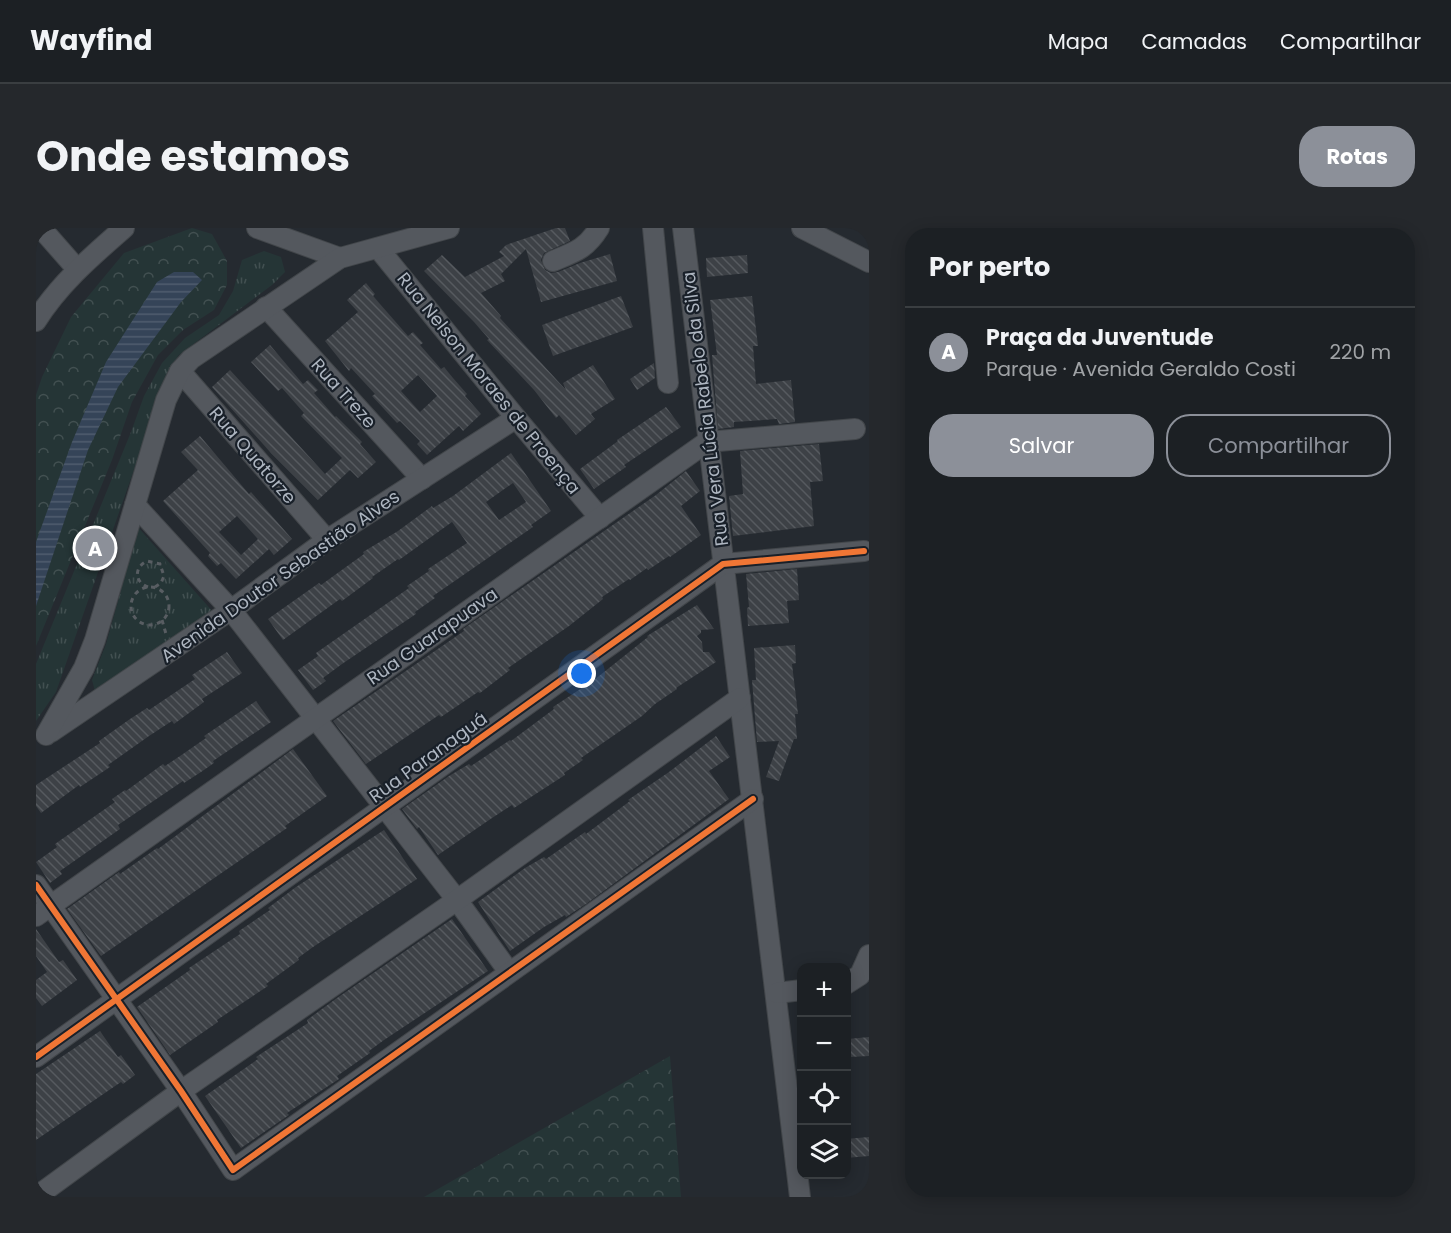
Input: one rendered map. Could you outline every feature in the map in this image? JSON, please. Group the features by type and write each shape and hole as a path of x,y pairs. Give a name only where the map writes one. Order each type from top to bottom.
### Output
{"street":[{"path":"41,228 77,269"},
{"path":"36,321 77,269 124,228"},
{"path":"257,228 340,258"},
{"path":"41,739 88,659 166,400 180,371 191,359 340,258 449,228"},
{"path":"552,261 581,250 599,228"},
{"path":"654,228 668,383"},
{"name":"Rua Vera Lúcia Rabelo da Silva","path":"683,228 707,442 777,993 800,1197"},
{"path":"802,228 869,262"},
{"name":"Rua Nelson Moraes de Proença","path":"378,248 600,518"},
{"name":"Rua Treze","path":"266,307 422,478"},
{"name":"Rua Quatorze","path":"180,371 327,540"},
{"name":"Avenida Doutor Sebastião Alves","path":"41,739 231,610 327,540 516,418"},
{"path":"707,442 855,429"},
{"name":"Rua Guarapuava","path":"43,911 707,442"},
{"path":"135,505 231,610 457,900 509,972"},
{"path":"723,564 864,551"},
{"name":"Rua Paranaguá","path":"36,1058 723,564"},
{"path":"36,1197 181,1091 457,900 740,698"},
{"path":"36,885 43,911 116,1000 181,1091 233,1170 753,799"},
{"path":"851,981 860,975 869,955"},
{"path":"777,993 797,990"}],"path":[{"path":"149,587 136,594 132,611 139,621 151,625 162,620 169,605 160,590 149,587 138,579 138,570 143,563 152,561 163,567 164,576 160,584 149,587"}],"green space":[{"path":"192,228 212,234 227,261 227,285 214,310 183,330 158,355 132,402 112,460 36,646 36,395 42,377 71,317 124,253"},
{"path":"264,251 281,257 285,272 272,285 179,355 169,370 56,692 36,721 36,664 144,396 162,363 185,338 219,315 233,291 242,260"},
{"path":"136,525 214,613 95,691 92,680 106,644"},
{"path":"670,1056 681,1197 424,1197"}],"water":[{"path":"174,272 193,272 202,280 181,302 118,387 88,450 36,606 36,542 72,442 106,362 157,282"}],"building":[{"path":"556,228 565,228 570,241 544,253 541,260 545,270 551,273 558,272 610,254 617,281 541,302 526,249 501,274 505,281 481,293 501,316 500,318 566,390 563,383 593,365 615,399 591,414 595,419 576,435 559,415 556,418 534,390 487,340 489,339 474,322 424,271 442,255 465,277 504,256 499,252 506,245"},
{"path":"747,255 748,273 707,277 706,258"},
{"path":"366,283 375,294 373,296 408,336 413,332 423,343 420,345 441,369 444,367 481,414 463,431 459,426 427,455 417,444 420,441 400,421 397,423 372,396 375,394 351,368 349,371 325,341 358,312 347,300","holes":["418,375 437,396 420,412 401,391"]},
{"path":"621,296 633,327 553,356 542,325"},
{"path":"752,296 758,346 753,346 756,384 791,380 795,422 779,424 777,419 734,422 734,427 718,429 712,355 717,355 710,300"},
{"path":"270,345 303,384 308,380 318,390 314,393 362,442 360,444 376,462 358,478 350,470 318,500 271,453 212,387 230,370 325,474 342,458 301,416 304,413 282,388 278,391 251,362"},
{"path":"654,363 655,378 637,390 630,379"},
{"path":"666,407 681,427 624,465 626,467 594,489 580,469 617,440"},
{"path":"200,436 249,494 251,492 292,539 274,555 269,549 236,579 221,563 217,566 208,556 210,553 163,501 198,470 181,452","holes":["237,516 258,539 241,555 219,532"]},
{"path":"819,444 823,481 810,482 814,526 733,536 729,496 743,494 740,451"},
{"path":"511,453 551,511 531,525 533,527 433,596 435,598 415,612 416,614 323,678 326,681 313,690 298,670 318,656 316,653 409,588 407,586 429,571 428,569 467,543 452,522 283,640 268,619 319,583 321,585 364,554 363,552 398,531 432,506 433,508","holes":["513,483 526,502 499,520 486,502"]},
{"path":"686,471 700,491 681,506 701,535 670,557 648,570 647,568 602,597 603,599 569,626 508,668 510,670 480,693 478,692 441,717 439,715 366,764 333,721 464,631 463,629 656,495"},
{"path":"797,569 799,600 787,601 789,623 748,626 746,574"},
{"path":"697,605 714,629 701,630 697,636 702,642 703,652 709,652 716,662 676,688 642,716 581,758 583,760 564,773 565,775 514,808 512,805 438,855 419,827 417,829 402,809 449,776 469,764 471,766 511,741 554,709 553,707 594,680 647,636"},
{"path":"795,645 796,663 792,664 798,714 795,714 797,739 794,739 779,781 766,777 779,741 757,742 752,680 756,680 754,648"},
{"path":"227,652 242,673 202,699 204,702 174,724 172,721 149,736 108,765 110,767 80,787 79,785 41,813 36,806 36,785 100,743 99,741 130,719 147,708 149,710 195,679 192,675"},
{"path":"256,701 271,722 213,761 214,763 201,772 184,783 183,781 118,825 120,829 60,871 62,874 50,883 36,862 57,847 55,844 115,802 112,799 163,764 165,766 183,754 206,738 204,736"},
{"path":"716,736 730,757 709,771 729,799 586,904 544,927 510,951 478,902 525,868 544,857 546,859 585,832 586,834 630,801 628,800"},
{"path":"293,749 327,796 285,826 287,828 101,956 67,909 119,872 120,874 158,849"},
{"path":"384,830 417,879 313,947 266,984 268,986 170,1055 137,1007 240,934 239,931 270,910 268,908 296,887"},
{"path":"452,919 488,971 384,1040 369,1051 370,1053 337,1076 339,1079 287,1113 289,1115 241,1148 205,1096 258,1059 256,1057 308,1023 307,1020 337,998"},
{"path":"36,929 59,962 63,960 77,980 42,1006 36,998 36,980 47,972 36,956"},
{"path":"100,1031 118,1057 121,1055 135,1075 123,1084 121,1082 36,1140 36,1074"},
{"path":"869,1037 869,1056 851,1057 851,1039"},
{"path":"869,1137 869,1156 851,1158 851,1139"}],"cycle path":[{"path":"36,1057 723,564 864,551"},
{"path":"36,885 181,1091 233,1170 753,799"}],"place":[{"name":"Praça da Juventude","path":"95,548"}]}
